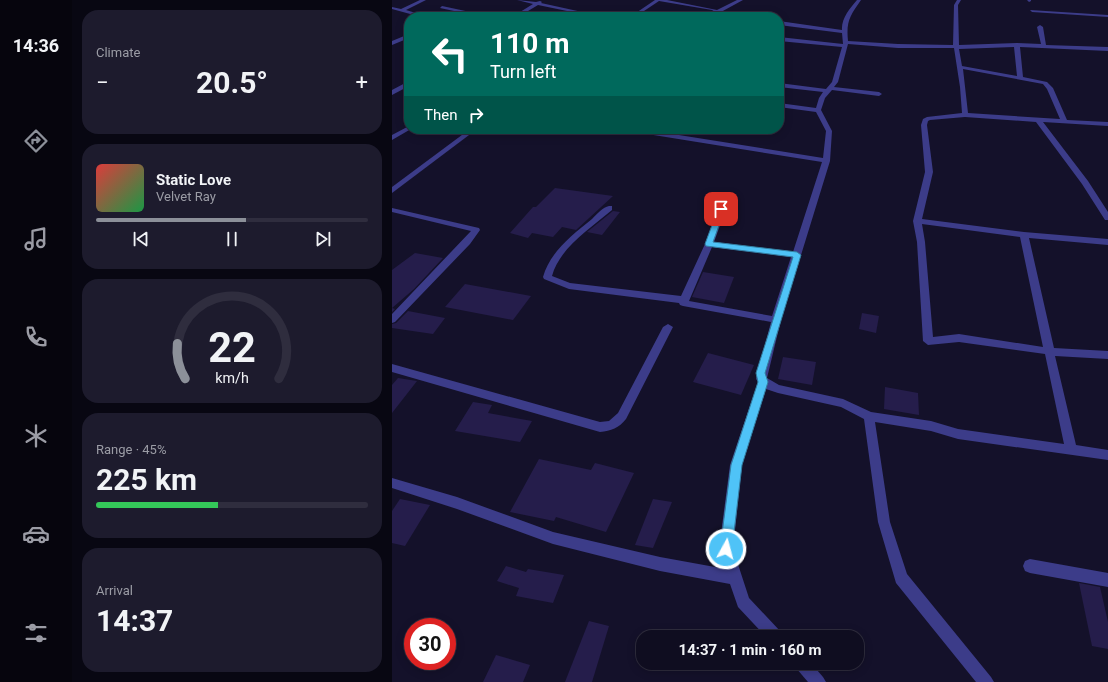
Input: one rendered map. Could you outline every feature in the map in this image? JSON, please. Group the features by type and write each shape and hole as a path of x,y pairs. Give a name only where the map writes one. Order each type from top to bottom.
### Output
{"street":[{"path":"400,11 424,0"},
{"path":"519,0 578,12"},
{"path":"523,12 544,0"},
{"path":"640,12 659,0 718,11 741,0"},
{"path":"769,630 743,602 726,549 736,465 763,382 761,373 776,320 820,176 826,161 829,131 818,110 822,98 835,82 845,40 844,26 850,12 859,0"},
{"path":"959,0 956,5 956,47 963,87 965,114"},
{"path":"442,7 464,12"},
{"path":"392,8 404,12"},
{"path":"1032,11 1108,16"},
{"path":"784,24 845,40"},
{"path":"1040,27 1044,46"},
{"path":"392,43 404,38"},
{"path":"784,39 845,40 898,46 956,47 1017,44 1108,49"},
{"path":"1017,44 1020,78"},
{"path":"960,67 1044,83 1050,88 1064,121"},
{"path":"392,93 404,85"},
{"path":"784,85 879,94"},
{"path":"784,106 818,110"},
{"path":"1108,124 965,114 938,116 925,120 929,172 917,220 921,242 928,340 959,338 1067,354 1108,355"},
{"path":"1038,120 1085,183 1108,218"},
{"path":"392,138 404,131"},
{"path":"394,187 467,134"},
{"path":"660,134 826,161"},
{"path":"684,300 709,244 726,198"},
{"path":"609,208 559,254 548,269 547,277 569,286 684,300"},
{"path":"392,210 476,230 468,242 392,320"},
{"path":"917,220 1024,235 1108,242"},
{"path":"1024,235 1048,351 1071,451"},
{"path":"709,244 797,255"},
{"path":"684,300 683,303 776,320"},
{"path":"392,368 600,427 607,427 618,422 622,416 668,327"},
{"path":"763,382 778,389 843,403 869,416 932,426 958,434 1108,455"},
{"path":"869,416 884,522 901,578 986,682"},
{"path":"392,483 457,503 553,538 660,564 736,578"},
{"path":"1030,566 1108,580"},
{"path":"807,670 818,682"}],"building":[{"path":"555,188 613,196 576,230 562,227 553,237 532,233 528,238 510,233 533,207 536,207"},
{"path":"613,211 620,212 602,235 587,232"},
{"path":"415,253 443,258 414,289 392,308 392,270"},
{"path":"703,272 734,277 724,303 692,297"},
{"path":"465,284 531,296 513,320 445,307"},
{"path":"408,311 445,318 433,334 392,328 392,324 396,323"},
{"path":"862,313 879,316 876,333 859,329"},
{"path":"708,353 754,365 741,395 693,382"},
{"path":"783,357 816,362 812,385 778,379"},
{"path":"398,378 417,381 392,413 392,385"},
{"path":"885,387 918,393 919,415 884,409"},
{"path":"473,402 492,405 488,413 532,421 520,442 455,431"},
{"path":"539,459 591,470 595,463 634,473 606,532 556,517 554,521 510,512"},
{"path":"400,499 430,505 405,546 392,543 392,511"},
{"path":"653,499 672,502 653,548 635,545"},
{"path":"506,566 526,572 528,569 564,575 553,603 516,596 519,588 497,581"},
{"path":"1079,583 1100,587 1108,622 1108,649 1092,646"},
{"path":"589,621 609,626 592,682 565,682"},
{"path":"496,655 530,665 523,682 483,682"}],"route":[{"path":"721,209 709,244 797,255 761,373 763,382 736,465 726,549"}]}
